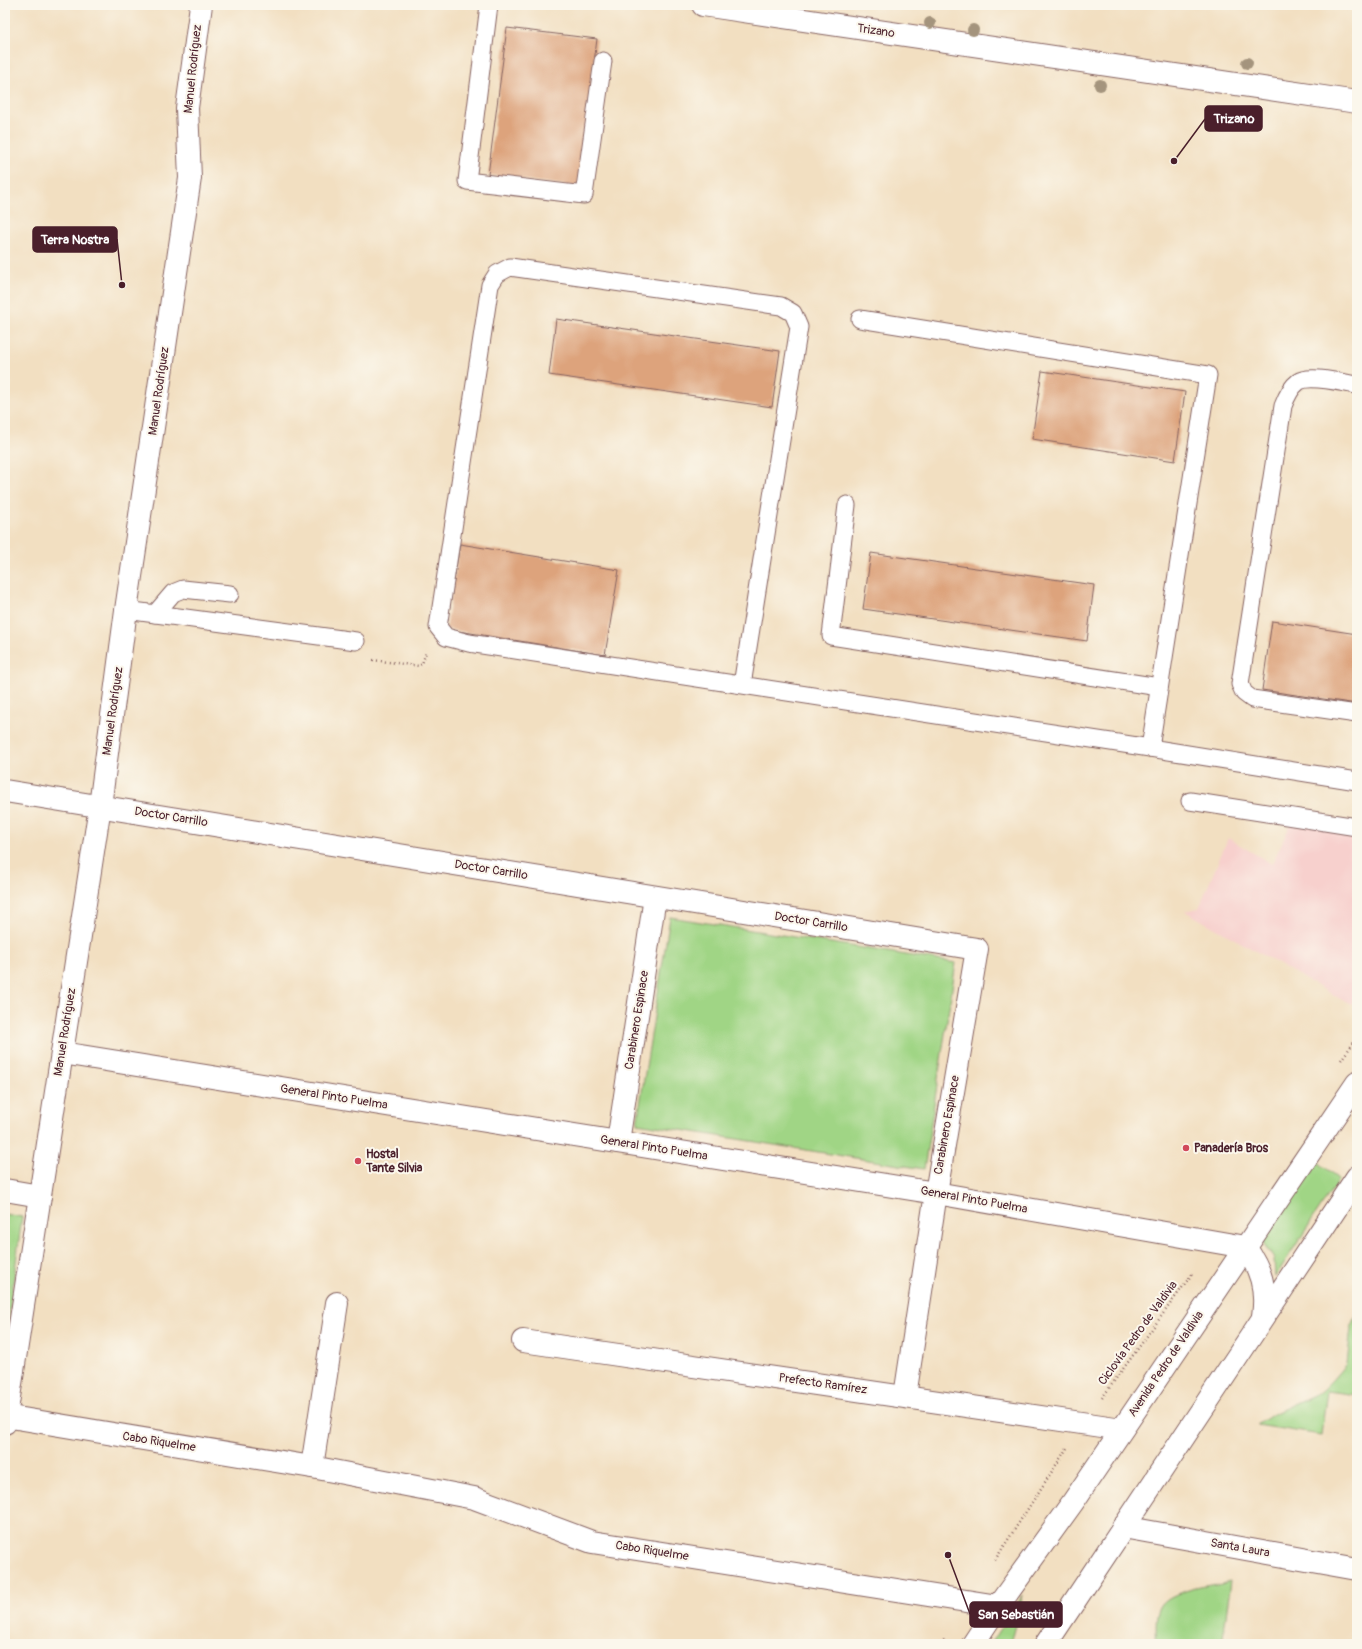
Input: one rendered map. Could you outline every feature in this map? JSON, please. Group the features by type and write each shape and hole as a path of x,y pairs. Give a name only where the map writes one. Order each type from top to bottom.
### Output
{"street":[{"name":"Manuel Rodríguez","path":"5,1419 100,806 126,610 190,178 187,108 200,5"},
{"name":"Trizano","path":"703,5 1357,102"},
{"name":"Doctor Carrillo","path":"5,791 977,949"},
{"name":"Carabinero Espinace","path":"618,1142 655,897"},
{"name":"Carabinero Espinace","path":"905,1396 936,1193 977,949"},
{"name":"General Pinto Puelma","path":"62,1053 936,1193 1245,1246"},
{"name":"Avenida Pedro de Valdivia","path":"973,1644 998,1606 1073,1502 1245,1246 1357,1084"},
{"path":"1046,1644 1357,1177"},
{"path":"5,1190 40,1196"},
{"path":"1245,1246 1259,1269 1264,1285 1265,1301 1263,1318"},
{"path":"312,1467 337,1303"},
{"name":"Prefecto Ramírez","path":"523,1341 1084,1422 1122,1429"},
{"name":"Cabo Riquelme","path":"5,1419 312,1467 474,1498 592,1542 998,1606"},
{"name":"Santa Laura","path":"1123,1527 1357,1569"}],"lane":[{"path":"489,5 467,181 584,195 603,61"},
{"path":"742,685 799,327 793,313 781,306 510,267 498,274 490,285 438,627 446,637 469,643 1357,781"},
{"path":"860,319 1208,375 1150,748"},
{"path":"1357,385 1311,378 1298,382 1288,393 1283,406 1240,684 1244,693 1252,699 1357,714"},
{"path":"847,505 831,636 1159,687"},
{"path":"156,614 173,593 183,589 230,594"},
{"path":"126,610 356,641"},
{"path":"1190,801 1357,827"}],"path":[{"path":"1339,1063 1357,1038"},
{"name":"Ciclovía Pedro de Valdivia","path":"995,1561 1084,1422 1216,1241"},
{"path":"942,1644 946,1637"}],"shaded area":[{"path":"1293,819 1357,829 1357,994 1351,1005 1185,911 1199,908 1228,838 1272,864"}],"green space":[{"path":"670,917 956,963 924,1169 637,1123"},
{"path":"1318,1162 1339,1179 1275,1277 1274,1259 1262,1241"},
{"path":"5,1214 22,1217 5,1345"},
{"path":"1357,1314 1357,1395 1327,1391 1321,1435 1257,1425 1275,1413 1322,1391 1334,1379 1347,1364 1351,1328"},
{"path":"1231,1581 1222,1644 1156,1644 1158,1611 1165,1601 1181,1592"},
{"path":"1023,1595 1010,1644 991,1644"}],"building":[{"path":"507,28 597,39 578,187 488,175"},
{"path":"556,319 780,351 772,407 549,375"},
{"path":"1042,371 1185,392 1175,461 1032,439"},
{"path":"460,544 619,570 605,655 446,629"},
{"path":"871,553 1094,585 1087,641 863,609"},
{"path":"1272,621 1357,634 1357,704 1262,690"}],"place":[{"name":"Trizano","path":"1174,161"},
{"name":"Terra Nostra","path":"122,285"},
{"name":"Panadería Bros","path":"1186,1148"},
{"name":"Hostal Tante Silvia","path":"358,1161"},
{"name":"San Sebastián","path":"948,1555"}]}
